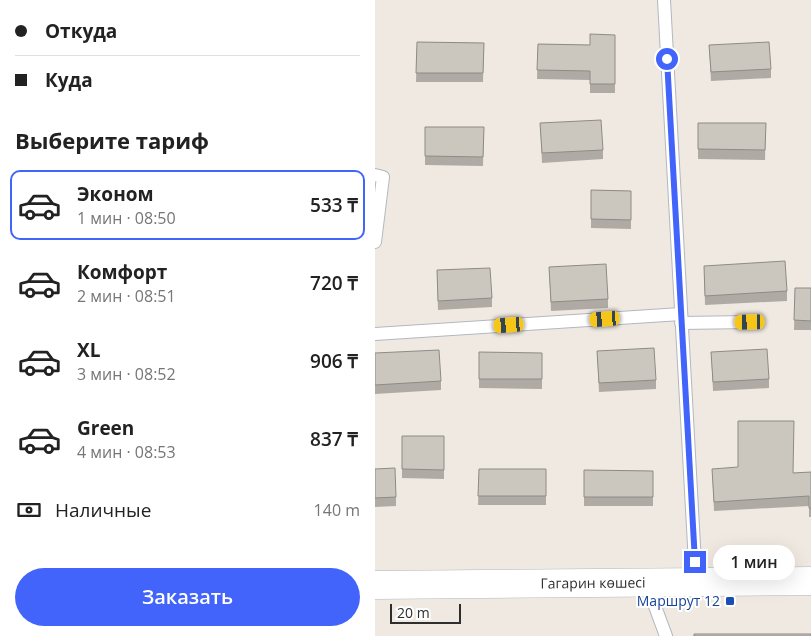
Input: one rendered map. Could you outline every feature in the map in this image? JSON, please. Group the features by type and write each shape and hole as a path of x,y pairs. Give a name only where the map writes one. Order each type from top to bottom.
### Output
{"street":[{"name":"Гагарин көшесі","path":"375,585 811,581"}],"lane":[{"path":"664,0 696,582"},
{"path":"375,174 383,177 375,242"},
{"path":"375,334 681,318 750,322"},
{"path":"646,582 666,636"}],"building":[{"path":"590,34 615,35 615,84 590,84 590,71 537,70 538,44 590,45"},
{"path":"417,42 484,43 483,73 416,73"},
{"path":"769,42 771,69 711,72 709,45"},
{"path":"601,120 603,150 542,153 540,123"},
{"path":"698,123 766,123 765,150 698,149"},
{"path":"425,127 484,127 483,157 425,156"},
{"path":"591,190 631,191 631,220 591,219"},
{"path":"785,261 787,291 705,296 704,266"},
{"path":"606,264 608,299 551,302 549,267"},
{"path":"490,268 492,298 438,301 437,270"},
{"path":"795,288 811,288 811,321 794,320"},
{"path":"654,348 656,380 599,383 597,351"},
{"path":"767,349 769,379 713,382 711,352"},
{"path":"439,350 441,381 375,385 375,353"},
{"path":"479,352 542,353 542,379 479,379"},
{"path":"738,421 794,421 793,473 811,472 811,508 809,508 809,496 714,502 712,469 738,467"},
{"path":"402,436 444,436 444,470 402,469"},
{"path":"395,468 396,497 375,498 375,469"},
{"path":"479,469 546,469 546,496 478,496"},
{"path":"584,470 653,471 653,497 584,497"},
{"path":"694,634 811,634 811,636 694,636"}],"place":[{"name":"Маршрут 12","path":"730,601"}],"route":[{"path":"667,59 695,562"}]}
